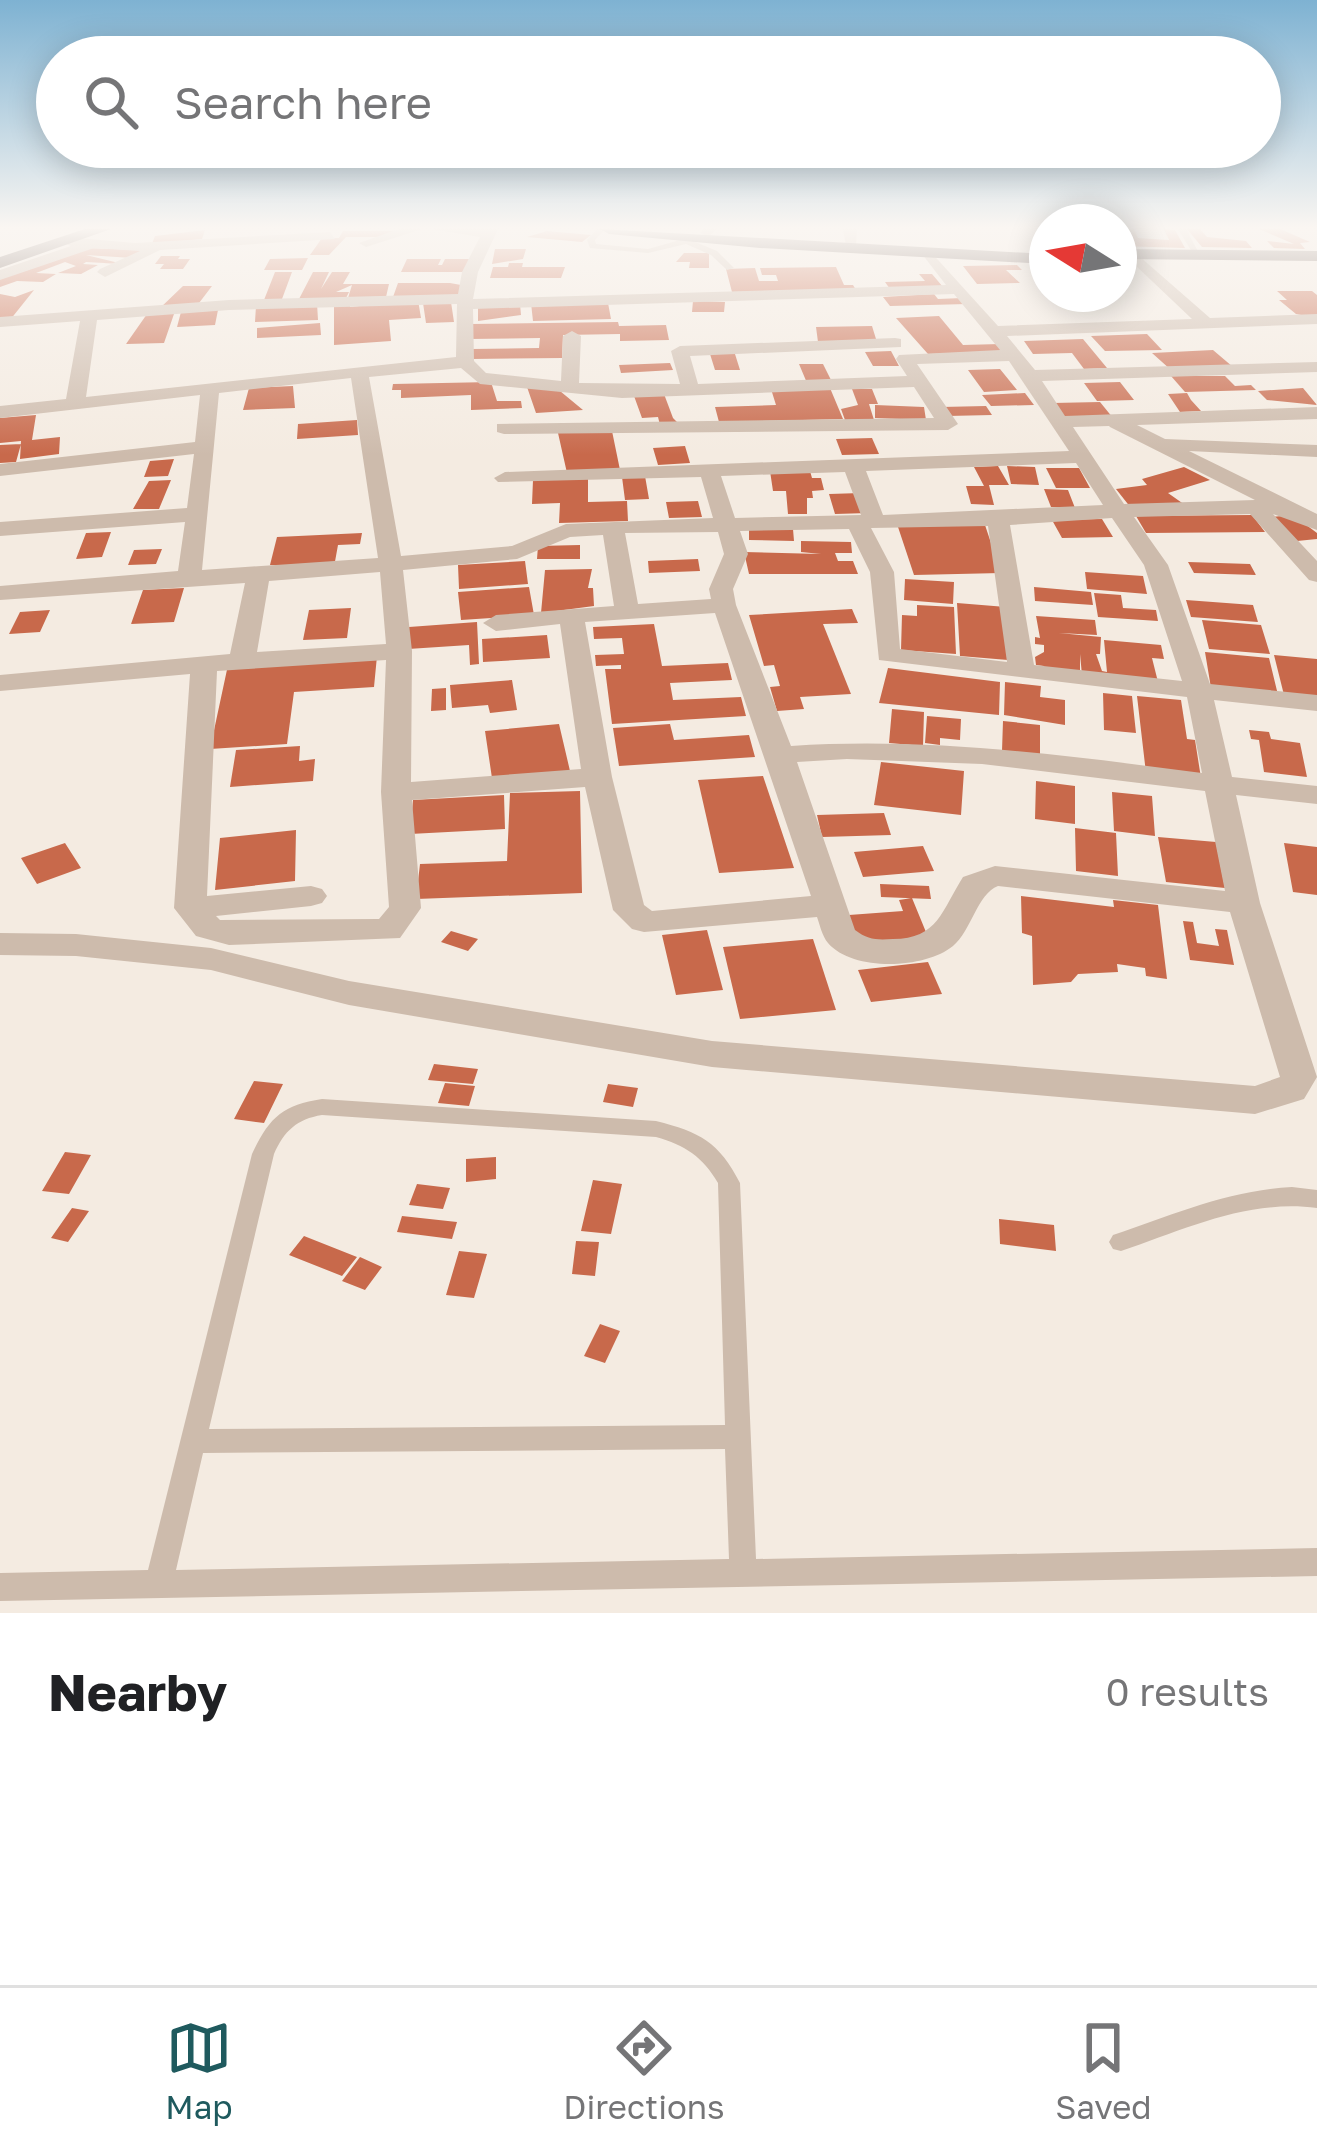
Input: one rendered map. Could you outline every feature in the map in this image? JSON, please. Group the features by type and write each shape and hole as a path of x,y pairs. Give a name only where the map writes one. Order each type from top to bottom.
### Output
{"street":[{"path":"0,322 272,304"},
{"path":"465,304 465,362 480,378 611,392 920,381"},
{"path":"869,304 873,310"},
{"path":"0,944 212,959 372,998 712,1054 1255,1100 1293,1090 1299,1079 1244,903 1199,692 1156,565 1030,376 974,304"},
{"path":"1183,304 1205,322"},
{"path":"74,404 89,318"},
{"path":"997,331 1317,320"},
{"path":"570,388 572,336"},
{"path":"691,390 678,342 894,343 1015,355"},
{"path":"894,343 962,445"},
{"path":"0,412 465,362"},
{"path":"1030,376 1317,367"},
{"path":"204,664 190,908 208,928 229,934 388,930 406,908 396,792 398,651 391,567 359,372"},
{"path":"189,577 210,388"},
{"path":"611,392 643,472"},
{"path":"1062,422 1317,413"},
{"path":"1112,420 1270,504 1317,523"},
{"path":"504,428 947,424"},
{"path":"1159,444 1317,451"},
{"path":"0,470 205,447"},
{"path":"505,478 1084,457"},
{"path":"853,465 865,521 888,587 888,655 1317,703"},
{"path":"709,470 736,554 721,589 724,605 780,755 827,905 847,945 873,951 939,942 959,925 974,884 995,876 1244,903"},
{"path":"0,593 391,567 518,552 566,531 613,527 998,519 1317,503"},
{"path":"1270,504 1317,575"},
{"path":"0,529 197,514"},
{"path":"998,519 1022,672"},
{"path":"613,527 627,613"},
{"path":"242,662 258,575"},
{"path":"496,623 724,605"},
{"path":"571,616 598,777 629,910 644,921 827,905"},
{"path":"0,683 398,651"},
{"path":"780,755 893,747 1317,796"},
{"path":"396,792 598,777"},
{"path":"190,908 311,896"}],"lane":[{"path":"159,1582 263,1154 273,1130 287,1115 322,1107 656,1129 703,1144 717,1158 729,1183 743,1574"},
{"path":"1121,1241 1259,1196 1292,1193 1317,1198"},
{"path":"193,1441 737,1437"},
{"path":"0,1587 1317,1562"}],"building":[{"path":"0,304 23,304 10,320 0,321"},
{"path":"164,304 198,304 196,307 158,310"},
{"path":"317,304 318,320 255,322 256,306"},
{"path":"334,304 419,304 421,318 389,320 391,341 334,345"},
{"path":"423,304 451,304 454,322 426,323"},
{"path":"520,304 521,315 478,321 478,305"},
{"path":"531,304 608,304 611,319 533,321"},
{"path":"693,304 725,304 724,312 692,312"},
{"path":"1284,304 1317,304 1317,318 1296,314"},
{"path":"218,310 215,325 177,327 181,312"},
{"path":"147,314 174,314 164,343 126,344"},
{"path":"939,316 963,345 1000,344 1007,352 928,354 896,318"},
{"path":"618,322 619,326 666,325 669,340 620,341 620,334 563,335 562,358 470,359 472,349 539,348 540,338 468,339 471,324"},
{"path":"320,323 321,335 257,338 257,328"},
{"path":"872,326 876,339 818,342 816,327"},
{"path":"1147,334 1162,350 1105,351 1091,336"},
{"path":"1083,339 1107,368 1084,369 1072,353 1033,354 1024,341"},
{"path":"1213,350 1233,367 1171,370 1152,353"},
{"path":"891,351 899,366 873,366 865,352"},
{"path":"710,354 735,354 740,370 715,370"},
{"path":"670,363 673,370 621,373 619,365"},
{"path":"799,364 823,364 832,382 807,383"},
{"path":"1000,369 1017,390 984,392 968,370"},
{"path":"1171,376 1225,376 1235,386 1251,385 1256,390 1185,392"},
{"path":"491,382 497,401 521,401 522,408 471,410 471,395 401,398 401,390 392,390 393,384"},
{"path":"1120,382 1134,400 1097,401 1084,383"},
{"path":"293,386 295,408 243,410 249,388"},
{"path":"527,387 560,391 583,410 536,413"},
{"path":"830,388 843,419 719,422 715,407 776,405 771,389"},
{"path":"1303,388 1317,405 1267,400 1258,391"},
{"path":"852,389 872,389 878,404 869,404 874,420 845,420 841,409 858,405"},
{"path":"1025,393 1034,405 991,406 982,395"},
{"path":"1187,393 1201,411 1180,412 1168,394"},
{"path":"664,394 680,425 660,425 658,417 642,418 634,396"},
{"path":"1100,402 1113,418 1065,420 1053,403"},
{"path":"875,405 924,407 926,420 875,418"},
{"path":"986,406 992,415 947,416 941,407"},
{"path":"36,415 32,440 60,437 59,454 20,459 21,441 0,443 0,418"},
{"path":"357,420 358,435 297,439 298,424"},
{"path":"612,431 620,470 567,473 558,433"},
{"path":"872,438 879,454 842,455 836,439"},
{"path":"21,444 16,462 0,463 0,445"},
{"path":"685,446 690,463 658,465 653,448"},
{"path":"174,459 168,476 144,477 150,461"},
{"path":"998,466 1009,485 989,485 994,505 971,504 966,486 984,486 974,467"},
{"path":"1007,466 1035,467 1039,485 1011,484"},
{"path":"1184,467 1210,480 1168,493 1185,505 1131,508 1116,489 1147,485 1142,479"},
{"path":"1046,468 1079,468 1090,488 1056,488"},
{"path":"770,471 810,471 812,478 821,478 824,490 812,491 813,498 807,498 807,514 788,514 786,491 773,491"},
{"path":"645,476 649,499 625,500 622,477"},
{"path":"588,479 588,502 627,501 628,521 559,523 560,503 532,504 533,480"},
{"path":"171,480 159,509 133,509 149,481"},
{"path":"1044,489 1068,490 1075,508 1051,507"},
{"path":"861,493 868,513 835,514 829,494"},
{"path":"698,501 702,517 669,518 666,502"},
{"path":"1252,515 1265,532 1146,533 1136,516"},
{"path":"1293,515 1317,533 1317,539 1297,541 1271,517"},
{"path":"1102,519 1113,537 1062,538 1052,520"},
{"path":"984,522 1001,573 914,575 897,524"},
{"path":"749,529 793,529 794,541 749,540"},
{"path":"111,532 102,557 76,559 86,533"},
{"path":"362,533 360,544 338,545 334,567 270,565 277,537"},
{"path":"801,541 851,542 852,553 835,553 838,561 853,561 858,574 749,574 744,552 821,554 801,552"},
{"path":"580,545 580,559 537,559 538,546"},
{"path":"162,549 156,564 128,565 134,550"},
{"path":"698,559 700,571 649,573 648,561"},
{"path":"525,561 528,584 459,589 458,565"},
{"path":"1188,562 1250,564 1256,575 1194,573"},
{"path":"592,569 588,588 593,588 594,606 541,613 545,570"},
{"path":"1085,572 1143,576 1147,594 1087,589"},
{"path":"905,579 954,582 953,604 904,600"},
{"path":"529,587 534,615 461,620 458,592"},
{"path":"1034,587 1091,592 1093,605 1035,601"},
{"path":"184,588 174,622 131,624 143,590"},
{"path":"1094,593 1121,595 1123,608 1156,610 1158,621 1098,617"},
{"path":"1186,600 1253,605 1258,622 1191,617"},
{"path":"957,603 1006,607 1008,660 960,656"},
{"path":"917,605 954,607 956,654 901,650 902,615 917,616"},
{"path":"351,608 347,638 303,640 309,610"},
{"path":"852,609 858,623 823,624 851,694 800,697 804,709 777,711 770,687 780,686 774,665 764,666 749,615"},
{"path":"50,610 40,632 9,634 20,612"},
{"path":"1036,616 1095,620 1097,635 1059,633 1101,637 1100,654 1096,654 1102,671 1107,672 1104,640 1161,645 1164,659 1152,658 1158,682 1082,675 1080,654 1080,675 1045,672 1044,666 1036,665 1035,657 1044,652 1044,645 1035,644 1035,637 1040,638"},
{"path":"1202,620 1261,625 1270,654 1209,649"},
{"path":"477,622 479,664 470,665 469,645 408,649 409,627"},
{"path":"654,624 662,666 728,663 732,680 670,683 673,700 741,697 746,716 612,724 605,669 621,669 621,665 596,666 595,655 624,654 622,638 594,639 593,627"},
{"path":"547,635 550,658 483,662 482,639"},
{"path":"1205,652 1269,658 1278,695 1211,688"},
{"path":"1274,655 1317,659 1317,698 1284,695"},
{"path":"377,656 374,687 294,692 287,744 210,749 228,665"},
{"path":"888,668 1000,682 999,715 879,703"},
{"path":"512,680 517,710 490,713 488,705 452,708 450,685"},
{"path":"1005,682 1041,686 1040,697 1065,700 1065,725 1004,715"},
{"path":"446,688 446,710 431,711 432,689"},
{"path":"1103,693 1132,696 1136,733 1104,730"},
{"path":"1137,696 1181,700 1187,739 1195,740 1201,778 1146,773"},
{"path":"892,709 924,712 923,746 889,743"},
{"path":"927,716 961,719 960,740 940,738 940,745 925,743"},
{"path":"1003,721 1040,725 1040,755 1002,751"},
{"path":"559,724 570,771 492,778 485,731"},
{"path":"670,724 674,740 749,735 755,757 619,766 613,728"},
{"path":"1249,730 1300,743 1307,777 1264,772 1259,740 1251,739"},
{"path":"300,746 299,761 315,759 313,781 230,787 236,750"},
{"path":"881,762 964,771 961,815 874,805"},
{"path":"763,776 794,868 719,873 698,780"},
{"path":"1036,781 1075,786 1075,824 1035,819"},
{"path":"580,791 582,893 416,899 420,864 507,861 510,793"},
{"path":"1112,792 1152,796 1155,836 1114,831"},
{"path":"504,795 505,829 410,834 413,800"},
{"path":"884,813 891,835 822,837 817,815"},
{"path":"1075,828 1116,833 1118,876 1076,871"},
{"path":"296,830 295,881 215,890 220,838"},
{"path":"1158,837 1216,842 1225,888 1166,882"},
{"path":"65,843 81,868 37,884 21,858"},
{"path":"1284,843 1317,847 1317,895 1293,892"},
{"path":"923,846 934,871 863,877 854,852"},
{"path":"880,884 929,886 931,899 881,897"},
{"path":"1021,896 1114,907 1113,900 1158,905 1167,979 1146,976 1145,968 1117,964 1118,972 1078,974 1071,982 1033,985 1032,936 1022,933"},
{"path":"912,898 928,937 858,943 849,915 903,911 899,900"},
{"path":"1183,921 1193,922 1197,943 1219,946 1215,929 1227,930 1234,965 1190,960"},
{"path":"707,930 723,990 676,995 662,935"},
{"path":"451,931 478,939 468,951 441,942"},
{"path":"813,939 836,1010 740,1019 723,947"},
{"path":"928,962 942,994 871,1002 858,970"},
{"path":"434,1064 478,1069 473,1084 428,1080"},
{"path":"254,1081 283,1084 264,1123 234,1119"},
{"path":"445,1083 475,1086 469,1106 438,1103"},
{"path":"608,1084 638,1088 633,1107 603,1102"},
{"path":"65,1152 91,1155 69,1194 42,1191"},
{"path":"496,1157 496,1179 466,1182 466,1159"},
{"path":"593,1180 622,1184 611,1234 581,1231"},
{"path":"417,1184 450,1188 443,1209 409,1205"},
{"path":"72,1208 89,1211 68,1242 51,1238"},
{"path":"402,1216 457,1222 452,1239 397,1232"},
{"path":"999,1219 1054,1225 1056,1251 1000,1244"},
{"path":"304,1236 357,1257 342,1276 289,1255"},
{"path":"576,1241 599,1242 595,1276 572,1274"},
{"path":"459,1251 487,1254 474,1298 446,1295"},
{"path":"360,1257 382,1267 365,1290 342,1281"},
{"path":"600,1324 620,1331 605,1363 584,1356"}]}
